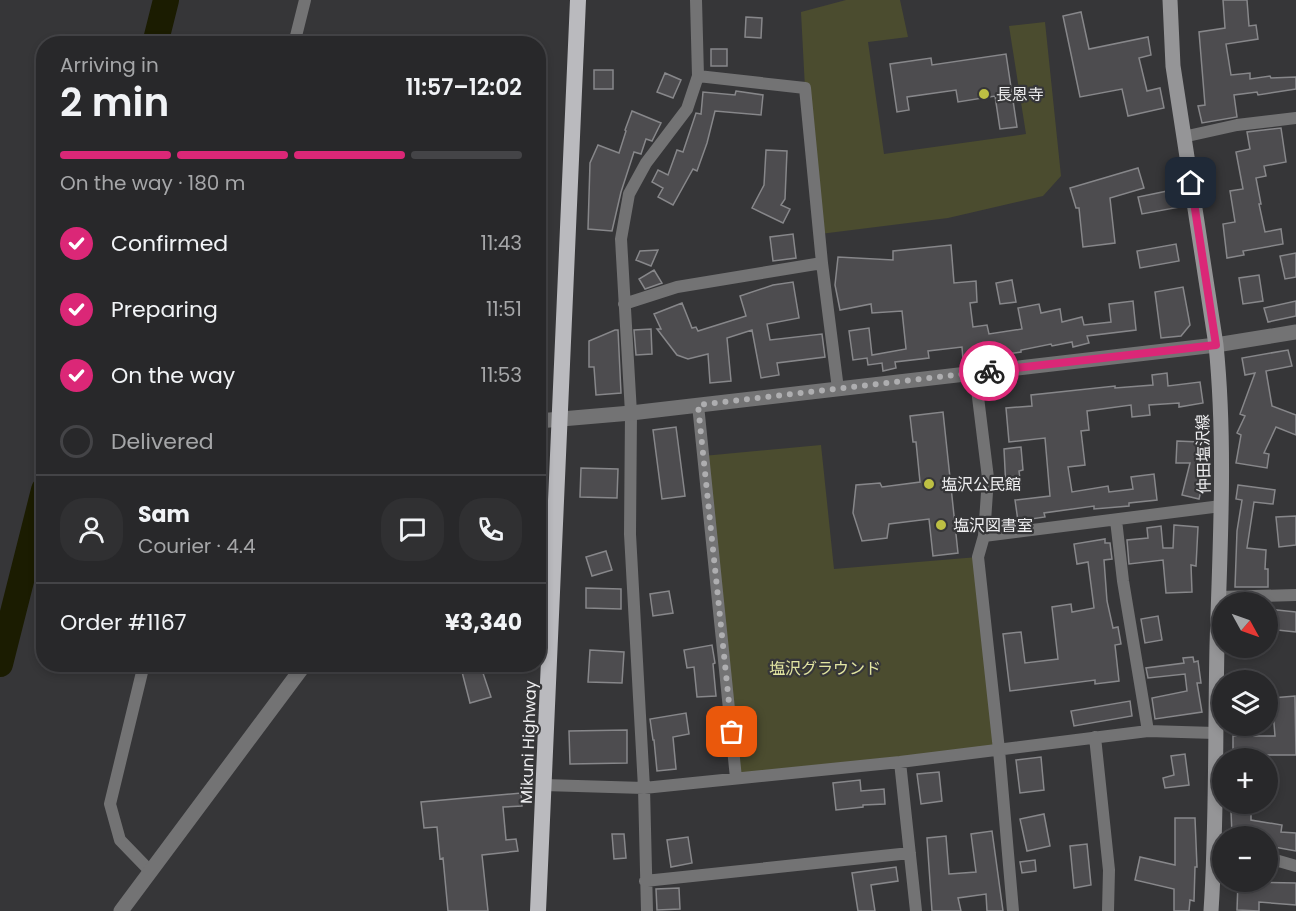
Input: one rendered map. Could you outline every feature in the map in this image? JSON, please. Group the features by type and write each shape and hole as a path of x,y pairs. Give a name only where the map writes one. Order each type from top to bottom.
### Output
{"highway":[{"name":"Mikuni Highway","path":"538,911 578,0"}],"main road":[{"name":"仲田塩沢線","path":"1170,0 1173,66 1216,345 1220,390 1219,592"},
{"name":"仲田塩沢線","path":"1215,736 1218,826"},
{"name":"仲田塩沢線","path":"1211,911 1213,892"}],"street":[{"path":"296,36 305,0"},
{"path":"647,911 644,788 630,534 632,413 621,239 629,194 646,163 687,109 698,76 696,0"},
{"path":"698,76 804,88 838,389"},
{"path":"1183,137 1237,125 1296,118"},
{"path":"624,304 677,287 822,263"},
{"path":"546,420 632,413 1216,345 1296,332"},
{"path":"975,373 988,478 984,536 978,557 999,750 1013,911"},
{"path":"698,405 736,778"},
{"path":"984,536 1040,527 1116,520 1221,506"},
{"path":"1116,520 1148,731"},
{"path":"1278,595 1296,595"},
{"path":"142,672 110,804 120,840 150,871"},
{"path":"121,911 299,672"},
{"path":"544,785 644,788 900,762 1148,731 1212,733"},
{"path":"1095,737 1109,870 1108,911"},
{"path":"900,762 916,911"},
{"path":"645,881 910,853"},
{"path":"1278,861 1296,866"}],"green space":[{"path":"846,0 900,0 908,37 868,42 884,154 1026,134 1009,26 1045,22 1061,176 1043,196 948,218 820,234 805,88 801,12"},
{"name":"塩沢グラウンド","path":"821,445 834,569 978,557 999,750 736,778 703,456"}],"building":[{"path":"1223,0 1247,0 1249,26 1256,25 1258,39 1226,44 1231,75 1250,73 1250,79 1270,76 1271,78 1296,77 1296,89 1258,95 1257,92 1234,95 1237,117 1202,123 1198,106 1205,105 1199,32 1225,28"},
{"path":"1081,12 1089,49 1148,37 1151,55 1139,58 1147,91 1160,88 1164,108 1128,116 1122,89 1080,97 1063,16"},
{"path":"746,17 762,18 761,38 745,37"},
{"path":"711,49 727,49 727,66 711,66"},
{"name":"長恩寺","path":"1006,54 1017,127 1000,129 995,96 958,102 956,90 907,97 909,110 897,112 890,64 931,58 932,65"},
{"path":"594,70 613,70 613,89 594,89"},
{"path":"665,73 681,80 673,98 657,92"},
{"path":"736,91 763,95 761,115 715,111 697,171 693,169 673,205 658,197 663,188 652,182 658,170 668,175 677,150 683,152 696,113 701,114 703,92 735,95"},
{"path":"632,111 661,123 652,141 646,139 641,154 634,152 612,231 588,229 590,163 598,145 619,153"},
{"path":"1281,128 1286,162 1264,166 1266,176 1256,178 1265,232 1281,229 1283,244 1243,251 1244,255 1227,258 1223,224 1235,222 1230,191 1243,189 1236,152 1250,149 1247,132"},
{"path":"766,150 787,151 785,199 781,205 790,209 783,223 752,208 764,185"},
{"path":"1138,168 1144,188 1110,198 1115,243 1083,247 1079,208 1076,208 1070,188"},
{"path":"1177,189 1180,207 1142,214 1138,197"},
{"path":"793,234 796,258 773,261 770,237"},
{"path":"1176,244 1179,261 1140,268 1137,251"},
{"path":"951,245 954,283 976,281 977,302 970,303 973,327 987,325 989,334 1022,329 1018,308 1039,304 1041,313 1060,309 1062,322 1082,317 1084,325 1111,322 1109,304 1133,301 1136,330 1087,336 1089,343 1073,347 1072,342 1052,346 1051,344 1021,350 1021,352 963,360 962,347 928,351 929,358 895,362 896,368 883,371 882,363 868,365 867,358 853,360 849,331 869,328 872,355 906,349 902,311 872,313 871,304 840,310 835,285 838,257 893,260 893,251"},
{"path":"658,250 651,266 636,260 640,251"},
{"path":"1296,253 1296,277 1285,279 1280,256"},
{"path":"654,270 662,283 645,289 639,279"},
{"path":"1259,275 1263,301 1243,304 1239,278"},
{"path":"1012,280 1016,302 1000,304 996,283"},
{"path":"793,282 799,318 767,324 770,340 822,334 825,357 777,363 779,375 761,378 752,330 727,338 731,381 710,383 708,354 688,359 677,355 657,329 661,329 654,314 682,303 692,328 696,327 698,331 746,316 740,296 773,285"},
{"path":"1183,287 1190,325 1181,336 1161,338 1155,292"},
{"path":"1296,301 1296,316 1268,322 1264,308"},
{"path":"651,329 652,354 636,355 634,330"},
{"path":"618,330 621,393 596,395 594,367 589,367 589,341"},
{"path":"1288,350 1292,366 1266,371 1272,406 1296,415 1296,435 1276,427 1264,453 1269,454 1267,468 1236,463 1241,435 1237,433 1245,416 1240,414 1255,373 1245,375 1242,358"},
{"path":"1167,373 1168,386 1200,382 1203,403 1179,407 1179,403 1149,405 1150,415 1132,417 1131,405 1087,411 1089,430 1081,431 1085,465 1068,467 1072,492 1108,486 1109,492 1133,489 1131,477 1154,474 1157,500 1129,503 1129,506 1094,509 1094,506 1044,513 1045,517 1018,521 1015,500 1050,496 1045,438 1009,442 1006,408 1032,406 1031,395 1115,386 1115,388 1153,385 1152,375"},
{"name":"塩沢公民館","path":"943,412 958,553 933,556 929,519 889,524 887,538 862,541 853,513 856,485 880,483 882,487 920,482 916,442 913,442 910,416"},
{"path":"676,427 685,496 662,499 653,430"},
{"path":"1177,441 1200,442 1199,477 1204,478 1199,499 1182,495 1190,463 1176,463"},
{"path":"1021,447 1023,470 1019,471 1021,487 1006,489 1004,449"},
{"path":"581,468 618,469 617,498 580,497"},
{"path":"1238,485 1275,490 1273,504 1254,502 1247,548 1266,550 1265,569 1268,569 1268,587 1235,587 1237,531 1242,500 1236,499"},
{"path":"1296,516 1296,545 1279,547 1276,517"},
{"path":"1174,525 1198,527 1196,566 1191,565 1192,592 1166,593 1163,560 1129,564 1127,540 1148,538 1147,528 1161,526 1163,548 1173,548"},
{"path":"1105,539 1105,543 1110,543 1112,559 1104,560 1107,601 1113,628 1118,627 1121,644 1115,645 1119,681 1095,684 1095,680 1010,691 1003,634 1021,632 1025,663 1058,659 1052,607 1071,604 1072,612 1094,608 1088,562 1077,564 1074,544"},
{"path":"606,551 612,570 592,576 586,557"},
{"path":"586,588 621,589 621,609 586,608"},
{"path":"669,591 673,613 653,616 650,594"},
{"path":"1278,610 1296,612 1296,632 1278,630"},
{"path":"1158,616 1162,640 1145,643 1141,619"},
{"path":"712,645 716,696 697,697 694,667 687,668 684,650"},
{"path":"590,650 624,652 622,683 588,682"},
{"path":"1193,657 1194,662 1198,661 1201,683 1197,683 1202,712 1155,719 1152,698 1187,691 1185,674 1148,678 1146,668 1184,663 1183,658"},
{"path":"462,672 483,672 491,697 470,703"},
{"path":"1295,696 1296,755 1278,755 1278,748 1233,748 1233,736 1278,736 1278,697"},
{"path":"1130,701 1132,716 1074,726 1071,711"},
{"path":"686,713 689,734 673,737 676,769 657,771 650,719"},
{"path":"627,730 627,763 570,764 569,731"},
{"path":"1185,754 1189,785 1165,788 1163,778 1174,775 1171,756"},
{"path":"1041,757 1044,790 1020,793 1016,760"},
{"path":"939,772 942,801 921,804 917,774"},
{"path":"860,780 861,791 884,789 885,804 836,810 833,783"},
{"path":"521,793 522,806 503,807 506,840 516,839 518,851 482,855 488,911 448,911 443,858 440,859 437,827 424,828 421,802"},
{"path":"1044,814 1050,846 1027,851 1020,819"},
{"path":"1231,814 1251,814 1251,820 1282,825 1281,832 1296,833 1296,851 1278,848 1278,826 1232,826"},
{"path":"1175,818 1195,818 1197,867 1195,867 1194,901 1190,900 1189,911 1174,911 1174,889 1135,880 1140,857 1175,865"},
{"path":"992,831 1003,911 987,911 986,894 958,898 961,911 932,911 927,838 946,836 949,874 976,872 971,834"},
{"path":"612,834 624,834 626,858 614,859"},
{"path":"688,837 692,863 671,867 667,840"},
{"path":"1087,844 1091,885 1074,888 1070,846"},
{"path":"1035,860 1036,871 1022,873 1020,862"},
{"path":"896,867 898,881 871,885 875,911 858,911 852,873"},
{"path":"1278,883 1296,883 1296,905 1259,902 1259,911 1237,910 1238,892 1278,892"},
{"path":"679,888 680,909 657,910 656,889"}],"waterway":[{"path":"157,36 166,0"},
{"path":"0,664 36,522"}],"way so far":[{"path":"732,732 698,405 989,371"}],"place":[{"name":"長恩寺","path":"984,94"},
{"name":"塩沢公民館","path":"929,484"},
{"name":"塩沢図書室","path":"941,525"}],"route":[{"path":"989,371 1216,345 1191,183"}]}
